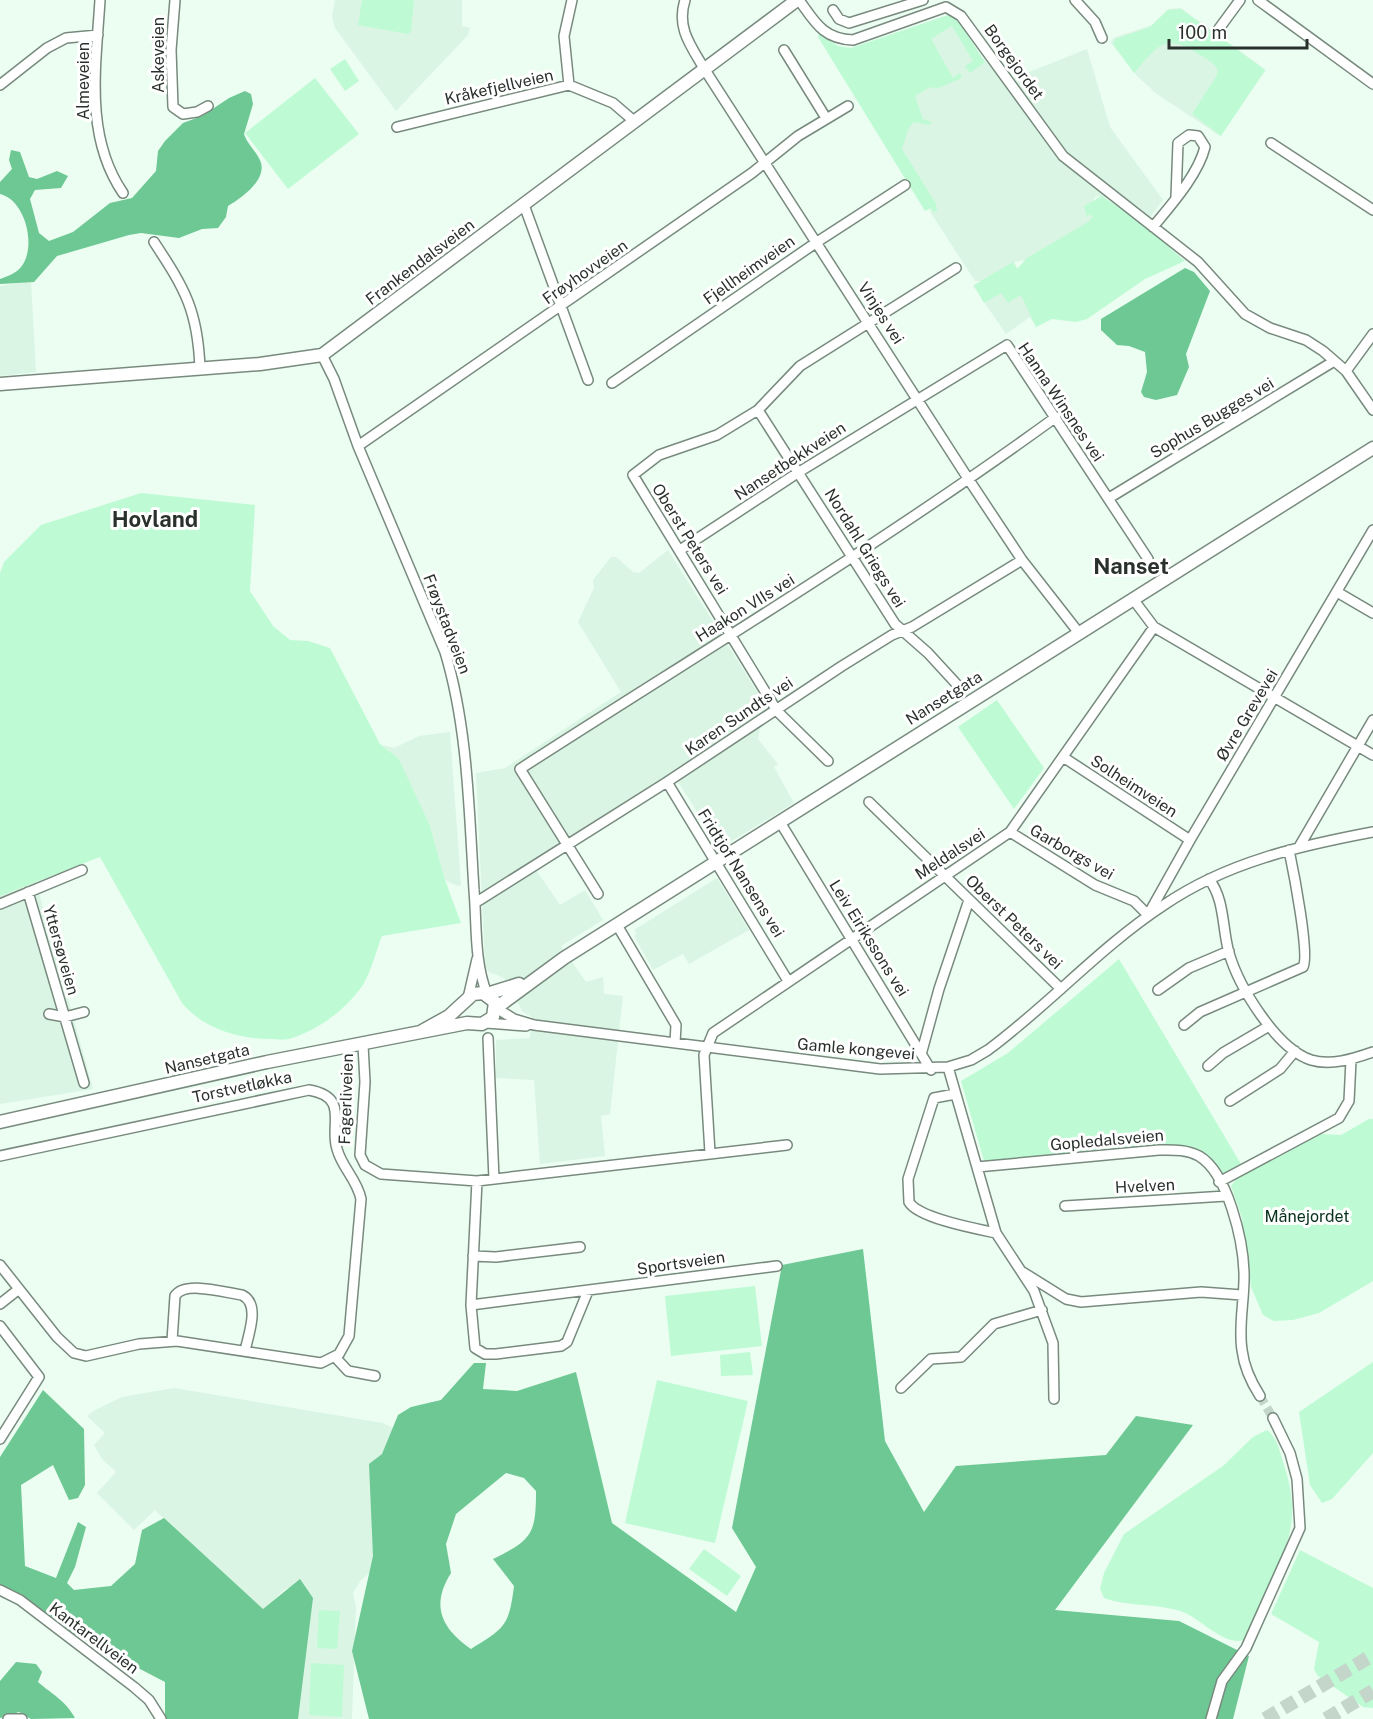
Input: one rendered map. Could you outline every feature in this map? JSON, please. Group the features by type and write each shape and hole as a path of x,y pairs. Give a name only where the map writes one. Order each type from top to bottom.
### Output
{"main road":[{"name":"Frankendalsveien","path":"322,356 798,0"},
{"path":"0,384 200,369 322,356"},
{"name":"Nansetgata","path":"496,1008 534,977 1373,448"},
{"name":"Nansetgata","path":"487,994 534,977"},
{"path":"478,993 487,994 496,1008 493,1017 481,1023 466,1017 466,1000 478,993"},
{"name":"Nansetgata","path":"422,1031 449,1016 466,1000"},
{"name":"Nansetgata","path":"0,1122 267,1062 363,1045 422,1031 481,1023"}],"street":[{"name":"Almeveien","path":"100,0 95,113 107,165 123,193"},
{"name":"Askeveien","path":"175,0 171,50 173,107 183,114 197,112 208,106"},
{"path":"569,85 564,36 572,0"},
{"name":"Vinjes vei","path":"685,0 681,18 682,31 705,70 1022,560 1079,633"},
{"name":"Borgejordet","path":"798,0 825,33 838,39 853,40 932,10 946,7 953,10 961,16 974,33 1063,156 1198,262 1245,314 1270,328 1306,340 1346,371 1373,410"},
{"path":"833,10 839,19 849,23 890,5 923,0"},
{"path":"1075,0 1095,22 1102,38"},
{"path":"1218,30 1240,0"},
{"path":"1258,0 1373,84"},
{"path":"0,85 48,48 66,38 98,35"},
{"path":"784,50 826,118"},
{"name":"Kråkefjellveien","path":"398,127 569,85 613,103 634,121"},
{"name":"Frøyhovveien","path":"358,446 765,163 790,142 848,106"},
{"path":"1153,227 1176,196 1202,159 1205,147 1198,136 1189,135 1178,143 1176,196"},
{"path":"1271,142 1373,210"},
{"name":"Fjellheimveien","path":"612,383 817,242 905,185"},
{"path":"524,205 588,380"},
{"path":"154,242 190,302 198,333 200,369"},
{"path":"758,410 800,366 956,268"},
{"path":"1346,371 1373,334"},
{"name":"Hanna Winsnes vei","path":"917,398 1007,345 1148,559"},
{"name":"Frøystadveien","path":"322,356 334,379 358,446 445,652 453,678 460,723 475,903 477,957 487,994"},
{"name":"Sophus Bugges vei","path":"1109,498 1331,363"},
{"name":"Nansetbekkveien","path":"680,550 917,398"},
{"name":"Nordahl Griegs vei","path":"758,410 852,558 902,631 928,653 962,690"},
{"name":"Oberst Peters vei","path":"758,410 717,435 659,455 633,475 777,711 828,761"},
{"name":"Haakon VIIs vei","path":"566,845 520,769 852,558 969,480 1056,417"},
{"name":"Øvre Grevevei","path":"1148,915 1373,530"},
{"name":"Karen Sundts vei","path":"475,903 667,783 842,666 1022,560"},
{"path":"1336,592 1373,613"},
{"path":"1133,599 1154,627 1373,755"},
{"name":"Meldalsvei","path":"706,1048 712,1033 1010,832 1154,627"},
{"path":"1299,847 1373,720"},
{"name":"Solheimveien","path":"1063,757 1190,840"},
{"name":"Fridtjof Nansens vei","path":"667,783 789,981"},
{"name":"Oberst Peters vei","path":"869,802 1061,989"},
{"name":"Leiv Eirikssons vei","path":"780,822 922,1051 931,1070"},
{"name":"Garborgs vei","path":"1010,832 1095,885 1134,901 1148,915"},
{"name":"Gamle kongevei","path":"496,1008 514,1019 534,1025 706,1048 880,1069 931,1070 948,1067 971,1060 988,1050 1148,915 1209,879 1234,867 1299,847 1373,832"},
{"path":"566,845 598,894"},
{"path":"1184,1025 1200,1012 1303,967 1306,963 1289,850"},
{"name":"Yttersøveien","path":"0,904 82,870"},
{"path":"1209,879 1221,903 1229,951 1246,991 1269,1026 1295,1051 1312,1060 1351,1060 1373,1052"},
{"name":"Yttersøveien","path":"28,892 84,1083"},
{"path":"922,1051 964,910 969,900"},
{"path":"616,925 675,1025 675,1043"},
{"path":"1158,990 1189,968 1229,951"},
{"name":"Frøystadveien","path":"466,1000 477,957"},
{"name":"Yttersøveien","path":"48,1014 64,1017 84,1012"},
{"name":"Gamle kongevei","path":"481,1023 534,1025"},
{"path":"1208,1066 1223,1053 1269,1026"},
{"path":"488,1038 494,1179"},
{"name":"Fagerliveien","path":"363,1045 365,1082 360,1155 365,1165 381,1174 477,1181 787,1145"},
{"path":"706,1048 710,1153"},
{"path":"1230,1101 1280,1069 1295,1051"},
{"path":"1219,1182 1339,1118 1345,1111 1350,1095 1351,1060"},
{"path":"948,1067 996,1233 1034,1291 1042,1310 1055,1357 1054,1399"},
{"name":"Torstvetløkka","path":"0,1156 299,1090 314,1090 324,1095 336,1112 337,1152 355,1179 361,1199 349,1336 345,1347 335,1357"},
{"path":"956,1094 933,1098 908,1179 909,1202 919,1211 996,1233"},
{"name":"Gopledalsveien","path":"977,1167 1173,1150 1200,1157 1212,1168 1226,1196 1242,1246 1242,1349 1247,1372 1260,1396"},
{"path":"477,1181 471,1305 475,1348 485,1354 496,1354 561,1346 567,1342 588,1291"},
{"name":"Hvelven","path":"1065,1206 1226,1196"},
{"path":"473,1256 496,1257 580,1247"},
{"path":"0,1265 67,1348 79,1355 96,1355 139,1344 172,1341 308,1364 321,1364 335,1357 348,1371 375,1376"},
{"name":"Sportsveien","path":"471,1305 777,1266"},
{"path":"1017,1268 1059,1295 1074,1301 1091,1302 1201,1292 1242,1294"},
{"path":"172,1341 175,1296 178,1291 188,1287 242,1295 250,1299 253,1308 245,1352"},
{"path":"0,1304 19,1289"},
{"path":"902,1388 931,1359 961,1357 994,1324 1042,1310"},
{"path":"0,1326 39,1377 0,1439"},
{"path":"1211,1719 1216,1695 1225,1675 1246,1647 1300,1528 1297,1479 1290,1453 1273,1418"},
{"name":"Kantarellveien","path":"0,1590 20,1600 134,1687 149,1700 161,1719"},
{"path":"8,1719 22,1719"}],"shaded area":[{"path":"335,0 462,0 462,26 470,28 468,35 396,111 335,28 332,16"},
{"path":"1181,8 1266,70 1220,136 1157,94 1137,76 1111,43 1113,38 1152,25 1168,9"},
{"path":"952,23 1004,82 1087,49 1110,127 1163,200 1144,225 1108,198 1096,196 1089,207 1095,217 1093,221 1031,259 1014,262 1045,322 1036,327 1030,317 1006,334 973,286 981,281 975,281 931,213 922,187 892,139 928,40"},
{"path":"31,281 36,372 0,376 0,286"},
{"path":"668,550 765,704 758,739 778,764 774,767 794,803 720,848 672,772 530,861 560,905 585,890 603,920 561,946 586,982 603,977 604,994 623,996 610,1114 601,1116 605,1156 540,1164 534,1080 496,1078 496,1040 530,1038 532,1017 523,1012 504,978 489,972 485,966 476,773 505,768 621,692 578,622 594,588 593,580 611,557 616,557 633,572 639,573"},
{"path":"450,732 461,885 458,886 445,880 430,827 398,758 382,745 394,748 419,736"},
{"path":"717,878 749,930 689,964 683,954 653,970 634,936 637,933 634,930"},
{"path":"36,882 93,1089 0,1104 0,896"},
{"path":"174,1388 383,1423 408,1436 381,1564 361,1580 353,1593 356,1607 352,1719 292,1719 295,1587 285,1589 262,1611 249,1602 155,1510 134,1530 97,1493 116,1472 102,1459 94,1445 105,1433 87,1416 122,1397"}],"green space":[{"path":"362,0 414,0 411,31 408,34 358,25"},
{"path":"1181,9 1265,70 1221,136 1192,114 1216,77 1218,71 1213,63 1188,48 1170,43 1157,48 1134,73 1113,44 1115,39 1150,27 1168,10"},
{"path":"948,15 957,19 985,62 970,73 965,66 973,61 952,26 931,39 953,78 960,73 962,78 936,89 930,87 915,96 923,119 932,122 929,125 913,122 902,149 936,204 937,211 934,212 931,208 925,211 818,37 819,34 838,46 851,48"},
{"path":"345,59 359,81 345,91 330,69"},
{"path":"315,78 359,134 288,189 245,133"},
{"path":"245,91 251,94 253,104 244,134 260,159 262,170 251,189 228,206 226,217 218,228 202,229 179,238 141,233 129,235 57,256 34,282 0,284 0,279 21,267 26,259 28,248 26,226 22,215 9,198 0,194 0,182 12,169 9,160 11,150 20,152 29,177 37,179 57,171 68,176 61,188 35,190 30,199 39,233 49,241 73,232 110,203 132,198 156,171 158,151 183,123 202,116 229,98"},
{"path":"1102,196 1144,225 1185,261 1145,279 1087,319 1076,322 1052,319 1036,327 1021,295 1008,303 1001,293 984,303 974,285 1013,262 1017,269 1027,258 1088,222 1093,217 1091,214 1087,217 1084,206"},
{"path":"1185,268 1194,272 1210,291 1186,354 1189,367 1177,395 1156,400 1144,397 1141,392 1147,372 1145,352 1129,346 1117,345 1101,330 1101,319"},
{"path":"141,493 255,505 250,591 273,626 290,640 308,641 330,648 380,744 398,758 404,770 430,826 445,880 461,923 382,936 367,978 350,1001 323,1023 289,1039 245,1037 233,1034 210,1026 191,1012 182,1003 100,857 0,896 0,573 4,562 41,525"},
{"path":"997,700 1044,768 1014,809 958,727"},
{"path":"1119,959 1241,1164 1223,1174 1202,1154 1189,1148 1174,1146 984,1161 961,1081 1008,1053"},
{"name":"Månejordet","path":"1373,1119 1373,1281 1319,1313 1293,1320 1274,1321 1263,1315 1251,1287 1242,1218 1231,1186 1237,1178 1321,1134 1341,1135"},
{"path":"863,1249 885,1441 924,1512 956,1466 1106,1455 1136,1416 1193,1425 1055,1610 1179,1621 1249,1656 1233,1719 369,1719 352,1651 373,1556 369,1464 382,1454 398,1415 411,1407 441,1400 474,1363 486,1363 483,1389 517,1391 576,1372 612,1523 736,1612 756,1567 732,1528 782,1265","holes":["506,1473 524,1478 536,1491 533,1526 524,1540 493,1559 514,1586 510,1610 503,1625 471,1649 453,1633 442,1616 441,1596 451,1573 446,1544 456,1514"]},
{"path":"755,1286 762,1346 671,1356 665,1296"},
{"path":"750,1352 753,1375 721,1376 720,1355"},
{"path":"1373,1362 1373,1453 1332,1499 1322,1503 1310,1485 1299,1412"},
{"path":"657,1380 748,1401 715,1543 625,1523"},
{"path":"43,1390 84,1429 85,1485 78,1498 69,1500 53,1465 21,1485 25,1566 56,1578 78,1522 86,1527 75,1567 67,1583 74,1590 111,1586 135,1564 142,1530 164,1518 263,1609 300,1579 313,1598 298,1719 165,1719 165,1682 0,1596 0,1457"},
{"path":"1267,1430 1275,1440 1289,1482 1292,1515 1281,1560 1244,1640 1231,1640 1224,1637 1182,1612 1104,1598 1100,1589 1104,1573 1124,1534 1223,1466 1253,1437"},
{"path":"704,1549 741,1576 727,1596 689,1569"},
{"path":"1300,1550 1373,1588 1373,1708 1363,1707 1318,1676 1314,1669 1319,1642 1271,1614"},
{"path":"319,1610 340,1611 337,1649 317,1648"},
{"path":"16,1662 36,1664 42,1672 38,1682 63,1702 75,1718 31,1719 19,1712 0,1718 0,1681"},
{"path":"311,1663 344,1665 342,1717 309,1715"}],"tunnel":[{"path":"1260,1396 1273,1418"},
{"path":"1265,1719 1373,1655"},
{"path":"1326,1719 1373,1691"}],"district":[{"name":"Hovland","path":"155,519"},
{"name":"Nanset","path":"1131,566"}]}
